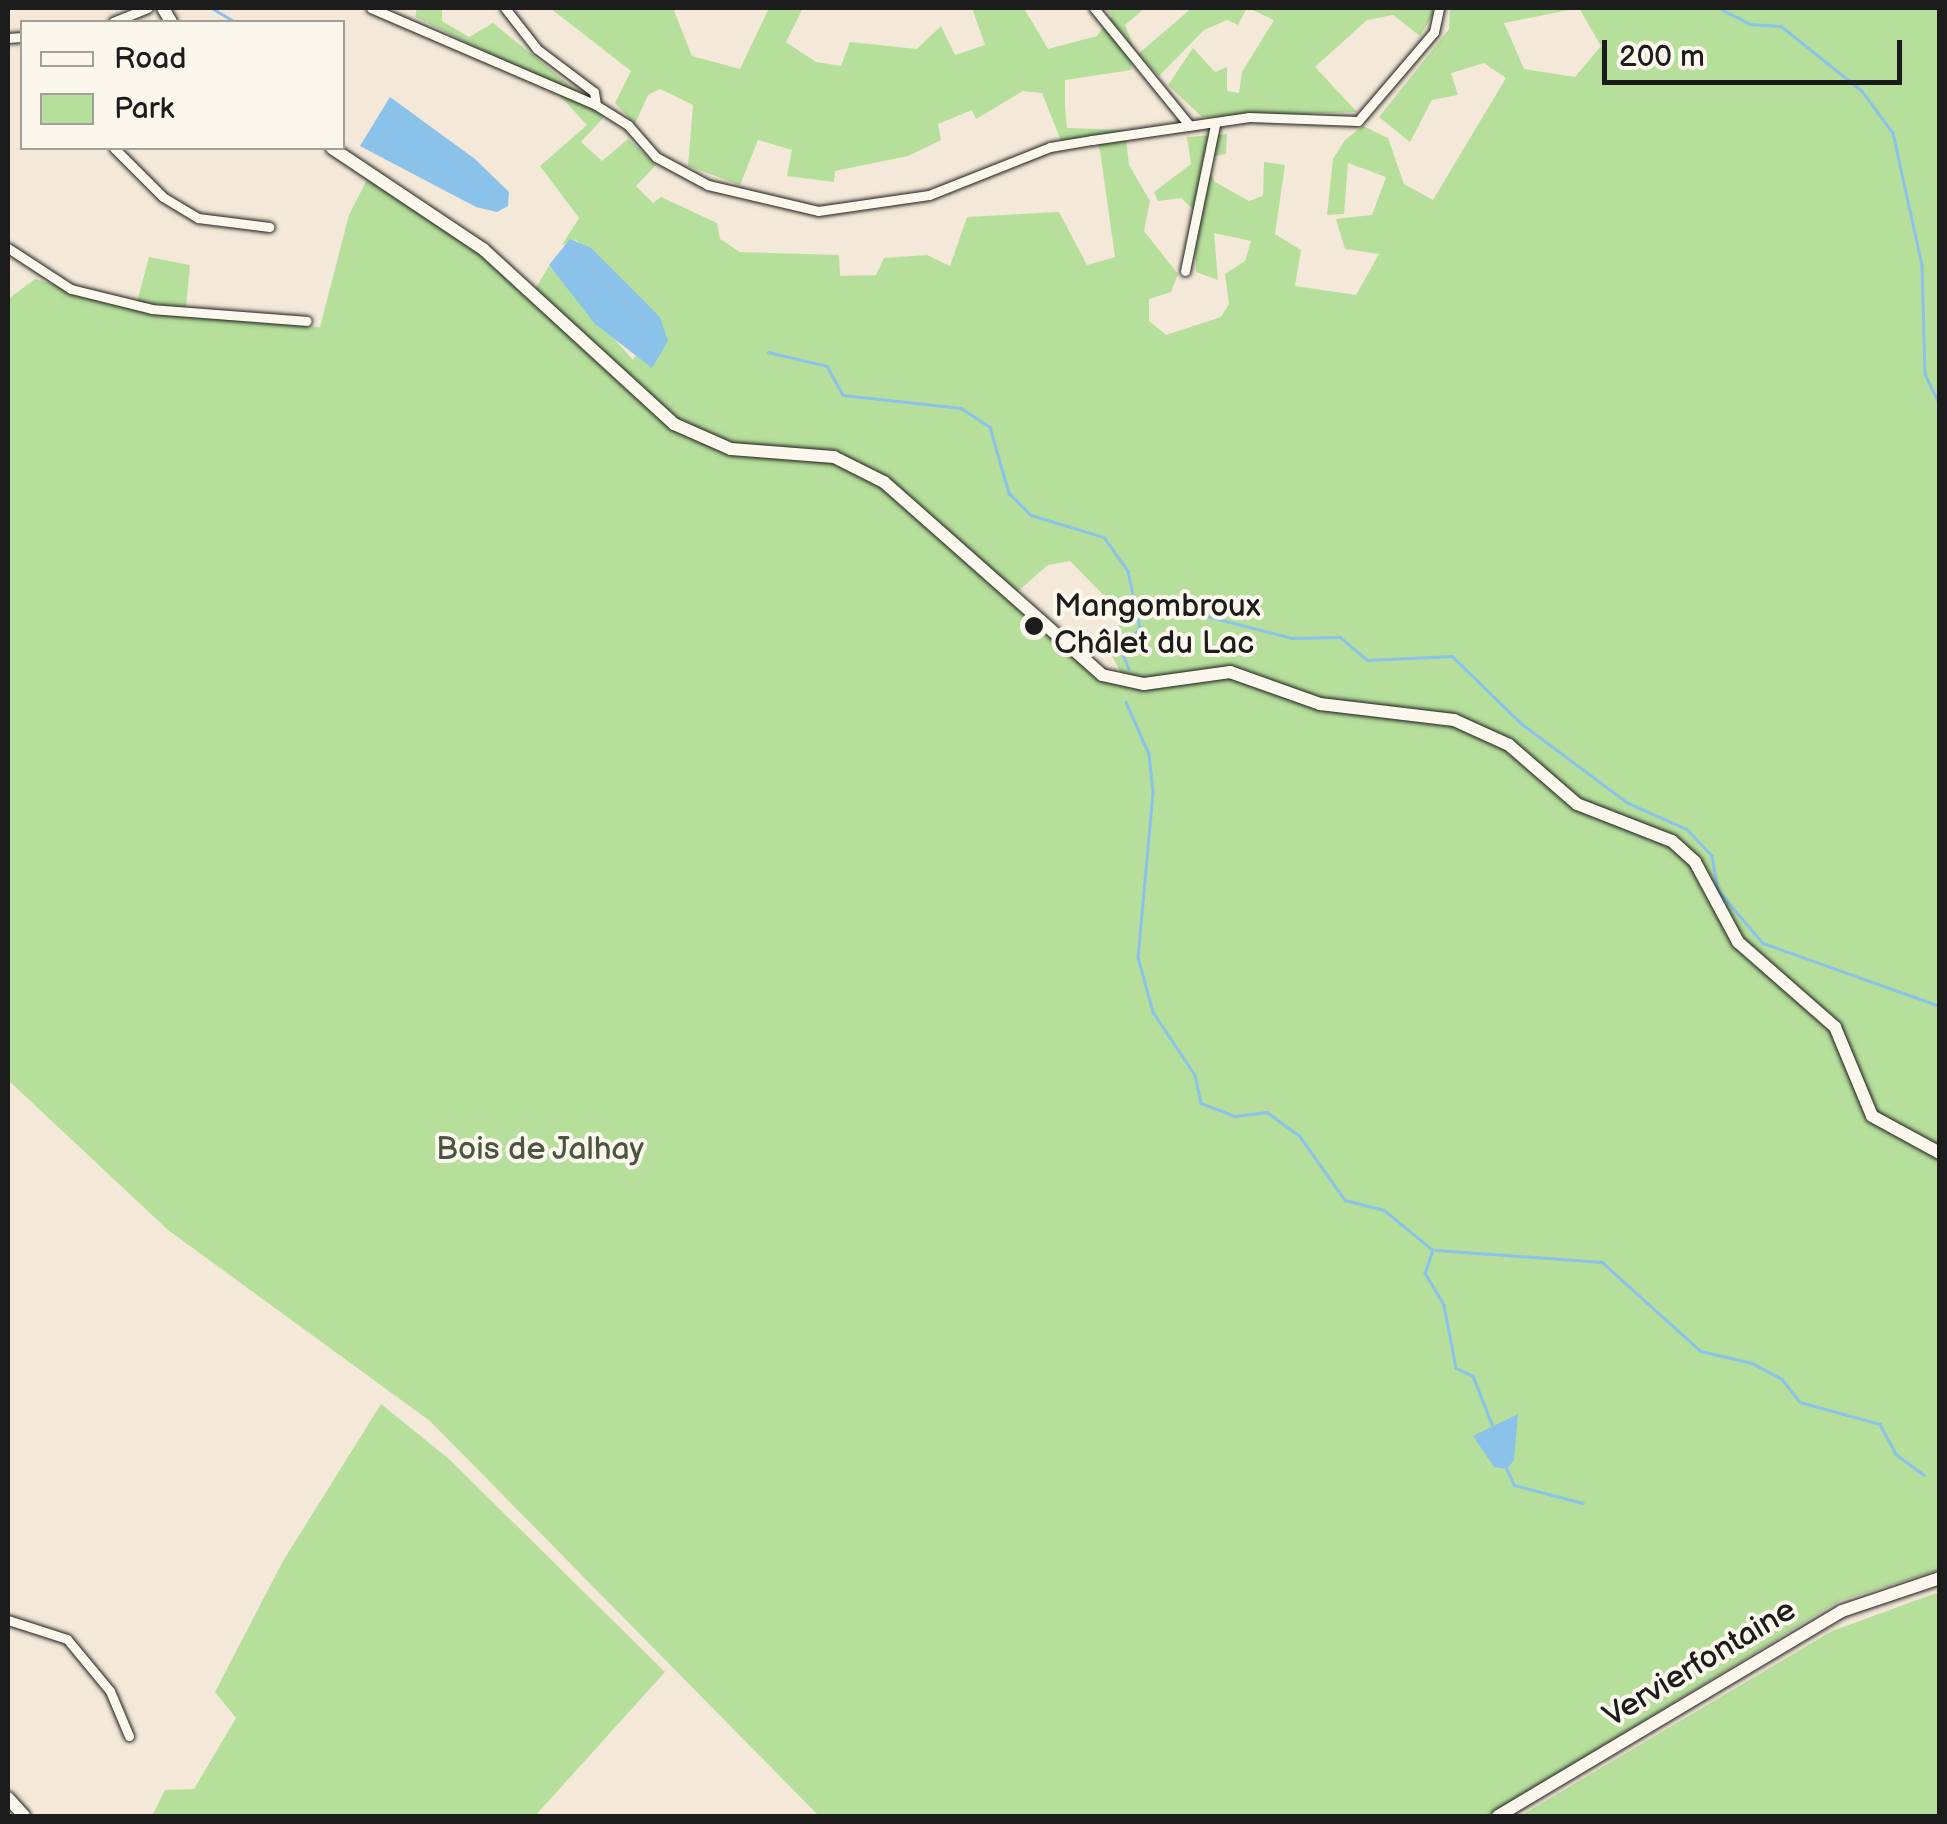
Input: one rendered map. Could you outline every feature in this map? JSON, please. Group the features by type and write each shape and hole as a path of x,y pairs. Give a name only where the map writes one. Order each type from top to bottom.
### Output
{"main road":[{"path":"335,150 484,249 690,433 731,449 834,457 884,482 1102,676 1144,684 1238,673 1320,704 1442,717 1492,735 1577,804 1685,851 1738,942 1835,1026 1872,1116 1940,1153"},
{"name":"Vervierfontaine","path":"1498,1816 1842,1611 1940,1578"},
{"path":"8,1798 24,1816"}],"street":[{"path":"134,18 147,8"},
{"path":"371,8 596,105 628,125 656,157 708,186 818,211 929,195 1050,147 1249,118 1358,122 1434,32 1439,8"},
{"path":"504,8 537,49 594,92 596,105"},
{"path":"1094,8 1189,125"},
{"path":"1185,272 1215,125"},
{"path":"116,150 163,196 198,218 268,227"},
{"path":"8,248 72,290 152,308 307,322"},
{"path":"8,1620 67,1639 110,1691 129,1736"}],"green space":[{"name":"Bois de Jalhay","path":"417,8 442,8 442,21 469,37 493,23 589,101 603,118 581,142 602,161 628,139 656,165 636,186 653,203 661,197 717,223 720,239 740,252 839,255 840,276 876,275 884,258 927,255 950,266 967,217 1059,212 1087,265 1115,257 1098,137 1061,141 1042,93 1023,91 976,119 972,110 938,124 941,140 908,156 835,171 834,182 787,176 792,150 758,140 740,185 688,166 693,105 660,89 648,95 635,124 615,103 631,71 550,8 673,8 692,56 740,69 769,8 803,8 786,42 816,62 841,66 850,42 917,49 941,26 955,55 985,45 972,8 1024,8 1048,49 1097,36 1112,16 1105,8 1145,8 1125,25 1135,50 1115,25 1108,30 1132,56 1131,70 1065,80 1065,108 1067,128 1125,130 1129,165 1150,201 1144,231 1178,274 1171,292 1149,299 1149,321 1166,335 1221,317 1229,304 1225,274 1245,261 1251,241 1214,233 1218,280 1196,272 1194,210 1181,198 1158,201 1154,192 1191,164 1187,137 1227,134 1226,154 1202,158 1215,182 1249,201 1263,196 1264,162 1285,165 1275,234 1301,250 1295,286 1356,295 1379,254 1345,249 1336,219 1372,215 1386,177 1348,163 1344,214 1327,215 1333,159 1345,140 1363,126 1388,138 1404,184 1433,200 1506,78 1484,63 1451,73 1458,95 1432,100 1410,142 1379,117 1449,29 1450,8 1579,8 1939,8 1939,1570 1839,1601 1488,1816 819,1816 430,1421 168,1230 8,1080 8,299 35,279 153,314 320,327 349,215 370,174 534,291 549,266 633,360 660,317 576,240 562,245 579,218 540,166 587,125 547,82 415,17","holes":["1579,8 1601,46 1575,77 1524,69 1504,23","1070,561 1123,615 1109,650 1122,675 1099,668 1017,592 1048,565"]},
{"path":"1192,8 1247,8 1238,25 1227,20 1204,30 1159,76 1138,54"},
{"path":"1248,8 1431,8 1434,13 1420,36 1393,15 1367,20 1315,67 1357,112 1202,117 1168,85 1193,48 1215,72 1227,67 1227,91 1239,93 1242,72 1274,20"},
{"path":"149,257 190,265 186,308 137,302"},
{"path":"381,1404 449,1459 665,1672 535,1816 152,1816 165,1790 194,1789 236,1718 215,1692 283,1561"},
{"path":"1939,1592 1939,1816 1520,1816 1832,1631"}],"water":[{"path":"390,97 475,159 509,192 508,206 497,212 476,207 360,146"},
{"path":"570,239 591,248 660,317 668,341 652,368 595,324 549,265"},
{"path":"1518,1414 1514,1460 1507,1469 1494,1467 1473,1436"}],"waterway":[{"path":"212,8 232,20"},
{"path":"1719,8 1750,24 1781,26 1862,91 1893,133 1922,265 1925,374 1940,405"},
{"path":"768,352 827,366 843,395 961,408 990,427 1009,493 1031,515 1104,537 1128,571 1140,628 1122,651 1129,669"},
{"path":"1136,613 1163,605 1292,638 1340,637 1367,660 1452,656 1522,724 1628,803 1687,829 1712,856 1718,890 1763,943 1940,1006"},
{"path":"1126,702 1149,754 1153,793 1138,957 1153,1012 1195,1075 1201,1103 1235,1116 1267,1112 1299,1135 1345,1200 1384,1210 1433,1250 1425,1273 1444,1305 1456,1368 1473,1376 1492,1424"},
{"path":"1436,1250 1602,1262 1701,1351 1752,1363 1782,1379 1800,1402 1880,1424 1896,1454 1924,1475"},
{"path":"1507,1469 1514,1485 1583,1503"}],"place":[{"name":"Mangombroux Châlet du Lac","path":"1034,626"}]}
